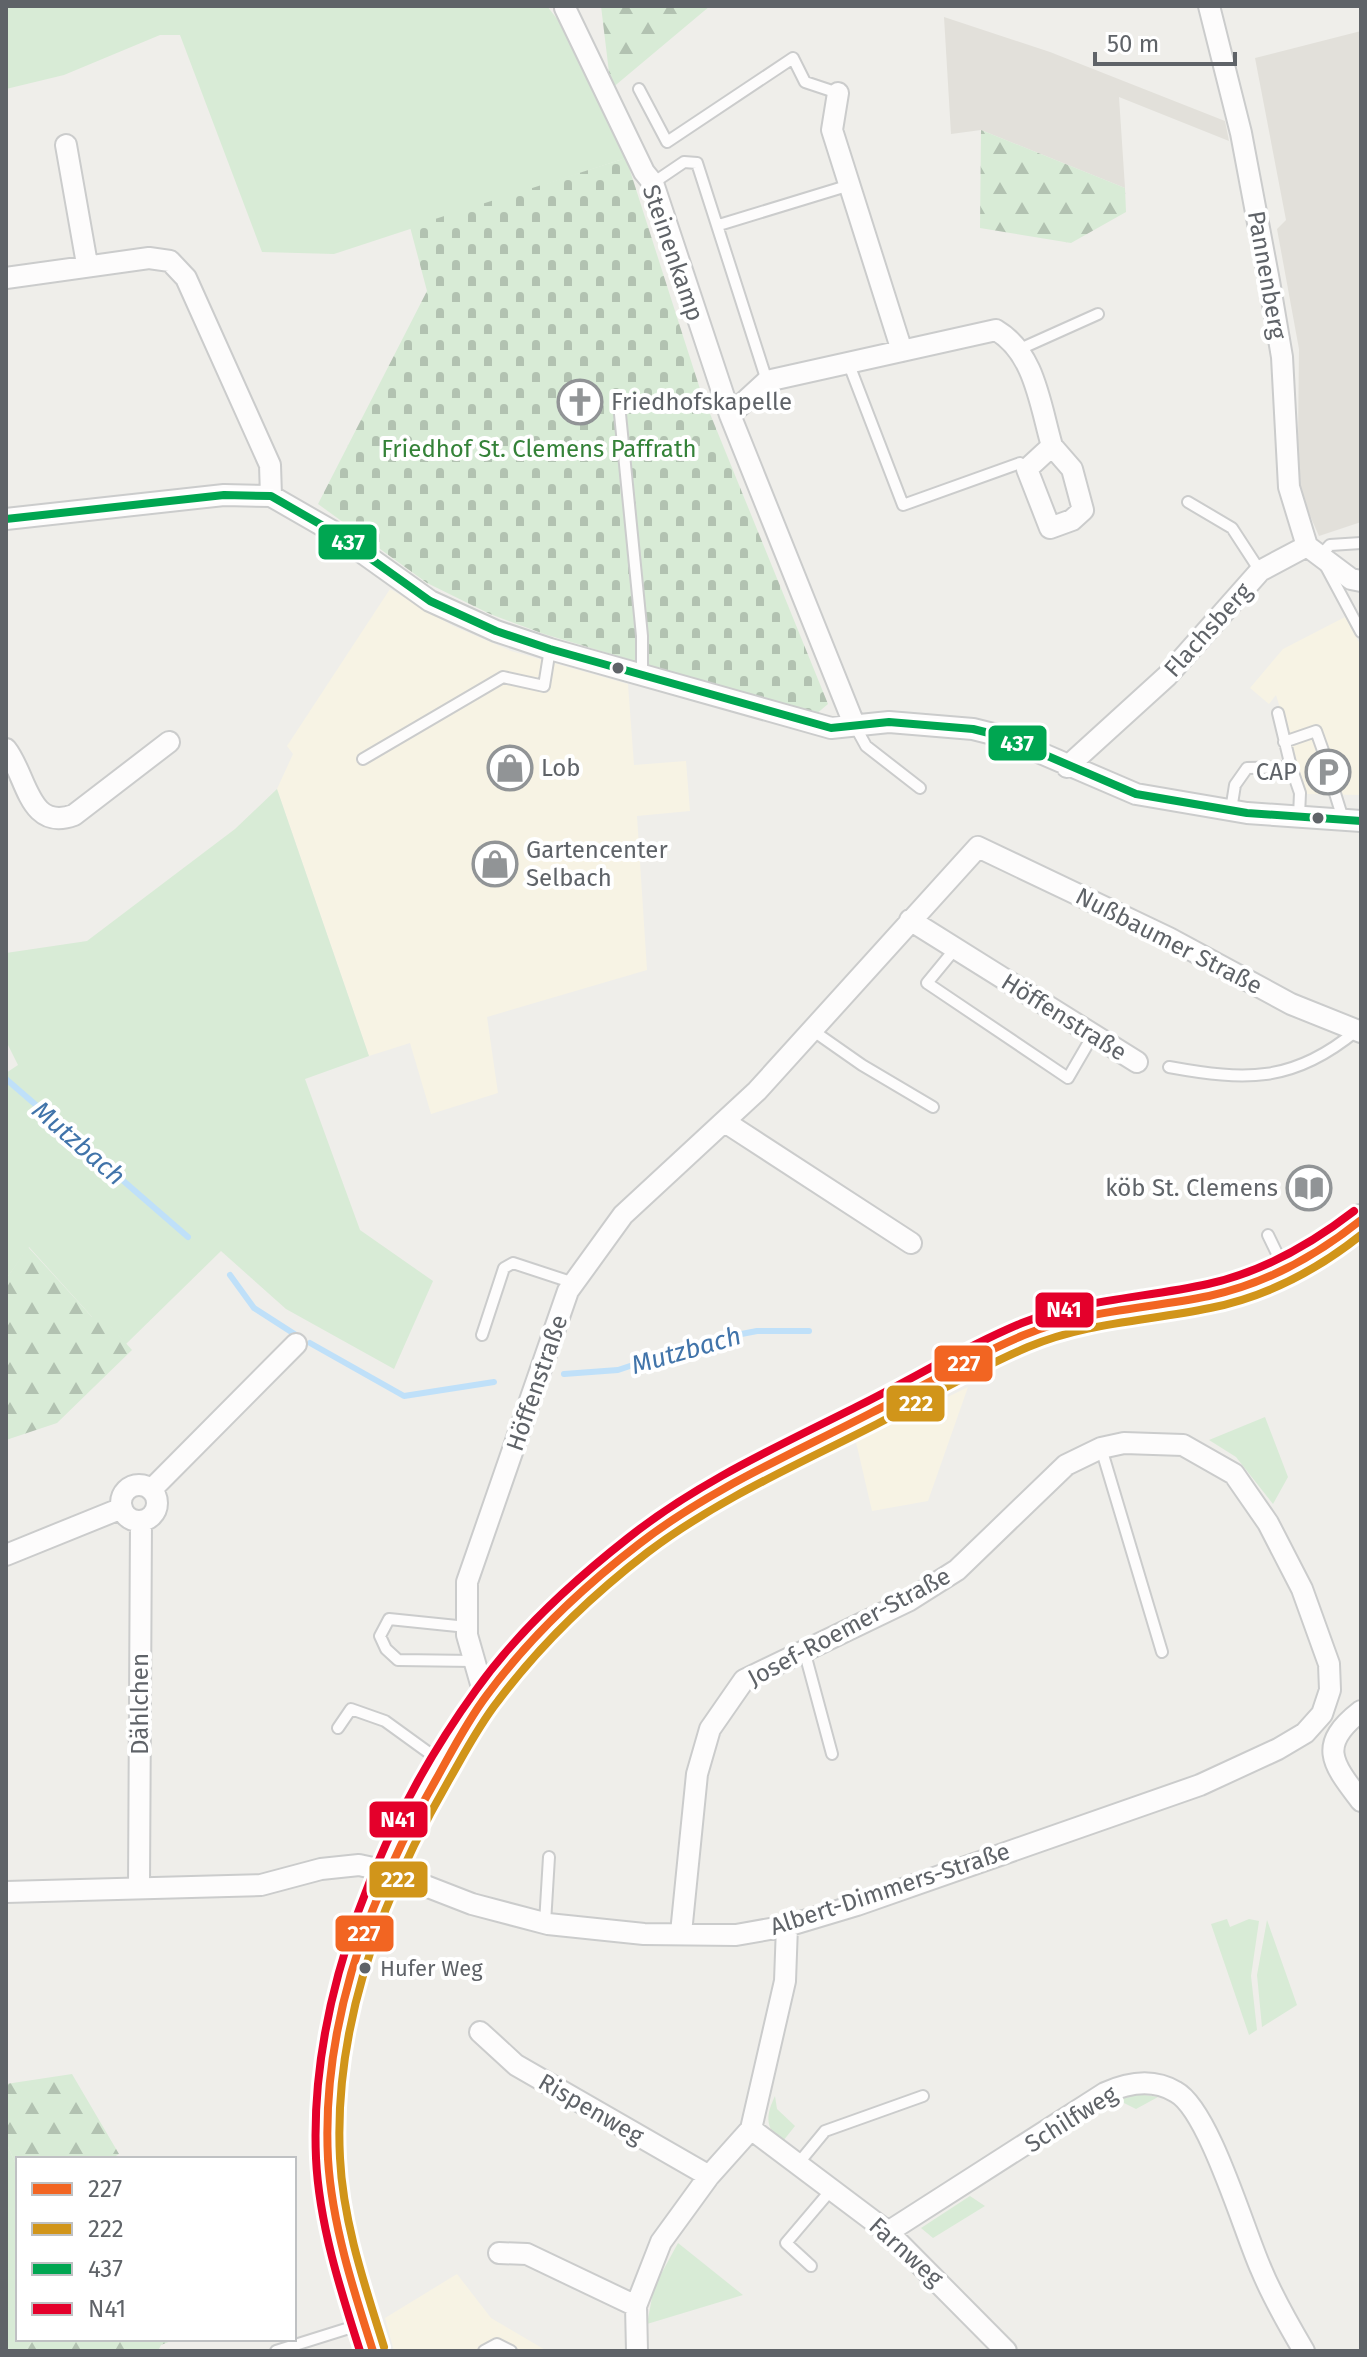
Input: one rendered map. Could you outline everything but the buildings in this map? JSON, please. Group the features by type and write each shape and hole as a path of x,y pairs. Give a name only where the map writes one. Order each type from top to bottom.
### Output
{"main road":[{"path":"369,2337 332,2187 328,2150 336,2035 352,1973 387,1871 485,1698 535,1638 589,1585 642,1541 706,1499 1049,1325 1133,1305 1205,1297 1243,1288 1284,1270 1333,1242 1361,1220"}],"street":[{"name":"Pannenberg","path":"1209,6 1241,133 1282,357 1289,487 1316,555"},
{"name":"Steinenkamp","path":"565,8 644,172 653,183 730,415 854,724"},
{"path":"838,93 832,130 902,351"},
{"path":"66,145 87,264"},
{"path":"6,278 87,264 149,258 170,261 186,278 270,465 271,496"},
{"path":"730,415 767,381 996,330 1015,341 1020,349 1032,376 1052,446 1072,469 1080,494 1083,510 1072,520 1050,528 1027,469 1052,446"},
{"path":"6,519 224,495 271,496 332,531 430,601 496,631 550,649 831,728 889,722 973,729 1001,736 1067,767 1136,794 1231,810 1352,820"},
{"name":"Flachsberg","path":"1067,767 1167,676 1260,571 1316,555"},
{"path":"1316,555 1351,579 1361,581"},
{"path":"6,749 37,810 56,819 74,815 169,742"},
{"name":"Höffenstraße","path":"485,1698 467,1627 467,1582 574,1283 623,1215 725,1122 978,847"},
{"name":"Nußbaumer Straße","path":"978,847 1169,938 1291,1004 1358,1032"},
{"name":"Höffenstraße","path":"910,920 1137,1062"},
{"path":"725,1122 911,1243"},
{"name":"Dählchen","path":"151,1490 296,1344"},
{"name":"Josef-Roemer-Straße","path":"681,1933 697,1774 710,1729 744,1680 908,1601 969,1562 1009,1516 1066,1465 1101,1448 1124,1443 1183,1445 1234,1474 1268,1523 1302,1589 1329,1664 1330,1690 1322,1714"},
{"name":"Dählchen","path":"6,1555 122,1508 122,1499 128,1489 140,1485 151,1490 156,1501 155,1511 141,1521 139,1887"},
{"path":"122,1508 130,1519 141,1521"},
{"path":"1361,1711 1340,1727 1332,1754 1337,1769 1361,1801"},
{"name":"Albert-Dimmers-Straße","path":"387,1871 472,1904 545,1923 644,1934 736,1935 787,1926 1200,1785 1278,1749 1305,1733 1322,1714"},
{"path":"6,1892 261,1885 340,1866 359,1865 387,1871"},
{"path":"637,2351 636,2306 661,2242 709,2176 751,2129 785,1981 787,1926"},
{"name":"Rispenweg","path":"480,2032 516,2065 709,2176"},
{"name":"Schilfweg","path":"888,2232 1105,2093 1139,2083 1158,2085 1175,2091 1196,2114 1261,2270 1304,2351"},
{"name":"Farnweg","path":"751,2129 888,2232 1006,2351"},
{"path":"499,2253 527,2254 636,2306"}],"lane":[{"path":"639,89 667,142 793,58 805,82 838,93"},
{"path":"653,183 684,162 697,163 767,381"},
{"path":"719,225 850,185"},
{"path":"1020,349 1098,314"},
{"path":"848,362 903,505 1020,463 1027,469"},
{"path":"620,414 642,636 642,675"},
{"path":"1188,502 1232,528 1260,571"},
{"path":"1361,543 1330,545 1316,555 1361,632"},
{"path":"363,759 503,677 544,686 550,649"},
{"path":"1278,713 1300,793 1299,816"},
{"path":"854,724 866,746 920,788"},
{"path":"1284,742 1316,731 1326,759"},
{"path":"1231,810 1235,785 1247,768 1291,767"},
{"path":"1329,774 1352,820"},
{"path":"955,949 927,983 1068,1078 1093,1035"},
{"path":"812,1030 862,1065 933,1107"},
{"path":"1169,1067 1227,1078 1276,1073 1315,1061 1358,1032"},
{"path":"1268,1235 1284,1270"},
{"path":"482,1335 504,1268 513,1263 574,1283"},
{"path":"1101,1448 1162,1652"},
{"path":"467,1627 389,1619 380,1636 386,1649 398,1660 474,1661"},
{"path":"804,1650 832,1754"},
{"path":"338,1728 351,1709 385,1721 445,1764"},
{"path":"545,1923 549,1857"},
{"path":"797,2165 825,2131 923,2096"},
{"path":"811,2266 786,2243 831,2190"},
{"path":"276,2351 369,2337"},
{"path":"484,2350 497,2344 511,2351"}],"shaded area":[{"path":"944,17 1050,52 1225,121 1229,141 1119,97 1125,188 981,130 951,134"},
{"path":"1361,31 1361,522 1319,536 1300,493 1290,440 1298,439 1299,349 1277,229 1286,220 1255,58"},
{"path":"390,589 453,626 511,651 628,684 634,765 686,761 690,811 637,816 647,970 487,1017 498,1093 431,1114 410,1043 369,1056 277,789 293,754 287,746"},
{"path":"1345,617 1361,646 1361,795 1307,794 1276,695 1269,704 1250,688 1283,649"},
{"path":"968,1387 928,1501 872,1511 856,1442"},
{"path":"457,2274 491,2318 547,2351 394,2351 385,2318"}],"green space":[{"path":"6,6 547,6 572,38 626,158 334,254 262,252 180,35 160,35 64,75 6,89"},
{"path":"601,6 710,6 611,89"},
{"path":"981,130 1125,188 1126,212 1071,243 980,228"},
{"name":"Friedhof St. Clemens Paffrath","path":"626,158 700,389 828,704 815,715 544,634 490,614 427,583 318,504 427,291 410,227"},
{"path":"277,789 369,1056 305,1079 360,1230 433,1281 394,1369 286,1309 221,1251 126,1344 98,1313 93,1318 29,1247 6,1279 6,1073 18,1065 6,1041 6,953 87,941 235,829"},
{"path":"28,1247 92,1317 98,1312 132,1350 57,1423 6,1440 6,1279"},
{"path":"1265,1417 1288,1477 1273,1504 1236,1457 1209,1440"},
{"path":"1227,1919 1230,1927 1249,1919 1259,1921 1251,1976 1257,2030 1249,2035 1211,1924"},
{"path":"1267,1920 1297,2005 1262,2027 1257,1975"},
{"path":"72,2074 119,2154 114,2157 16,2157 16,2164 6,2142 6,2084"},
{"path":"1138,2094 1158,2097 1136,2109 1118,2100"},
{"path":"775,2096 777,2109 795,2126 783,2141 772,2132 768,2121"},
{"path":"6,2142 16,2164 16,2341 32,2341 24,2351 6,2351"},
{"path":"970,2196 985,2206 933,2238 921,2228"},
{"path":"678,2243 743,2295 647,2324 654,2287"},
{"path":"32,2341 171,2341 161,2345 158,2351 24,2351"}],"waterway":[{"name":"Mutzbach","path":"6,1079 188,1237"},
{"name":"Mutzbach","path":"230,1275 254,1308 296,1335"},
{"name":"Mutzbach","path":"564,1374 618,1370 705,1341 757,1331 809,1331"},
{"name":"Mutzbach","path":"310,1343 404,1396 494,1382"}],"transit line":[{"name":"437","path":"6,519 224,495 271,496 332,531 430,601 496,631 550,649 831,728 889,722 973,729 1001,736 1136,794 1247,813 1361,821"},
{"name":"N41","path":"360,2351 332,2256 318,2182 317,2097 325,2035 339,1973 358,1912 382,1852 410,1795 442,1741 509,1648 566,1590 628,1538 683,1499 770,1450 1022,1323 1091,1304 1228,1279 1266,1265 1303,1246 1354,1211"},
{"name":"227","path":"373,2351 351,2280 330,2183 328,2108 342,2008 372,1912 414,1820 473,1714 521,1653 598,1578 666,1524 752,1473 966,1362 1024,1335 1069,1320 1209,1296 1250,1284 1308,1257 1361,1220"},
{"name":"222","path":"384,2347 356,2254 342,2182 340,2108 354,2010 384,1914 425,1823 484,1720 531,1660 607,1586 648,1552 702,1515 971,1374 1028,1347 1073,1332 1210,1308 1251,1297 1308,1271 1361,1235"}],"place":[{"name":"Friedhofskapelle","path":"580,402"},
{"name":"Lob","path":"510,768"},
{"name":"CAP","path":"1328,772"},
{"name":"Gartencenter Selbach","path":"495,864"},
{"name":"köb St. Clemens","path":"1309,1188"},
{"name":"Hufer Weg","path":"365,1968"}]}
